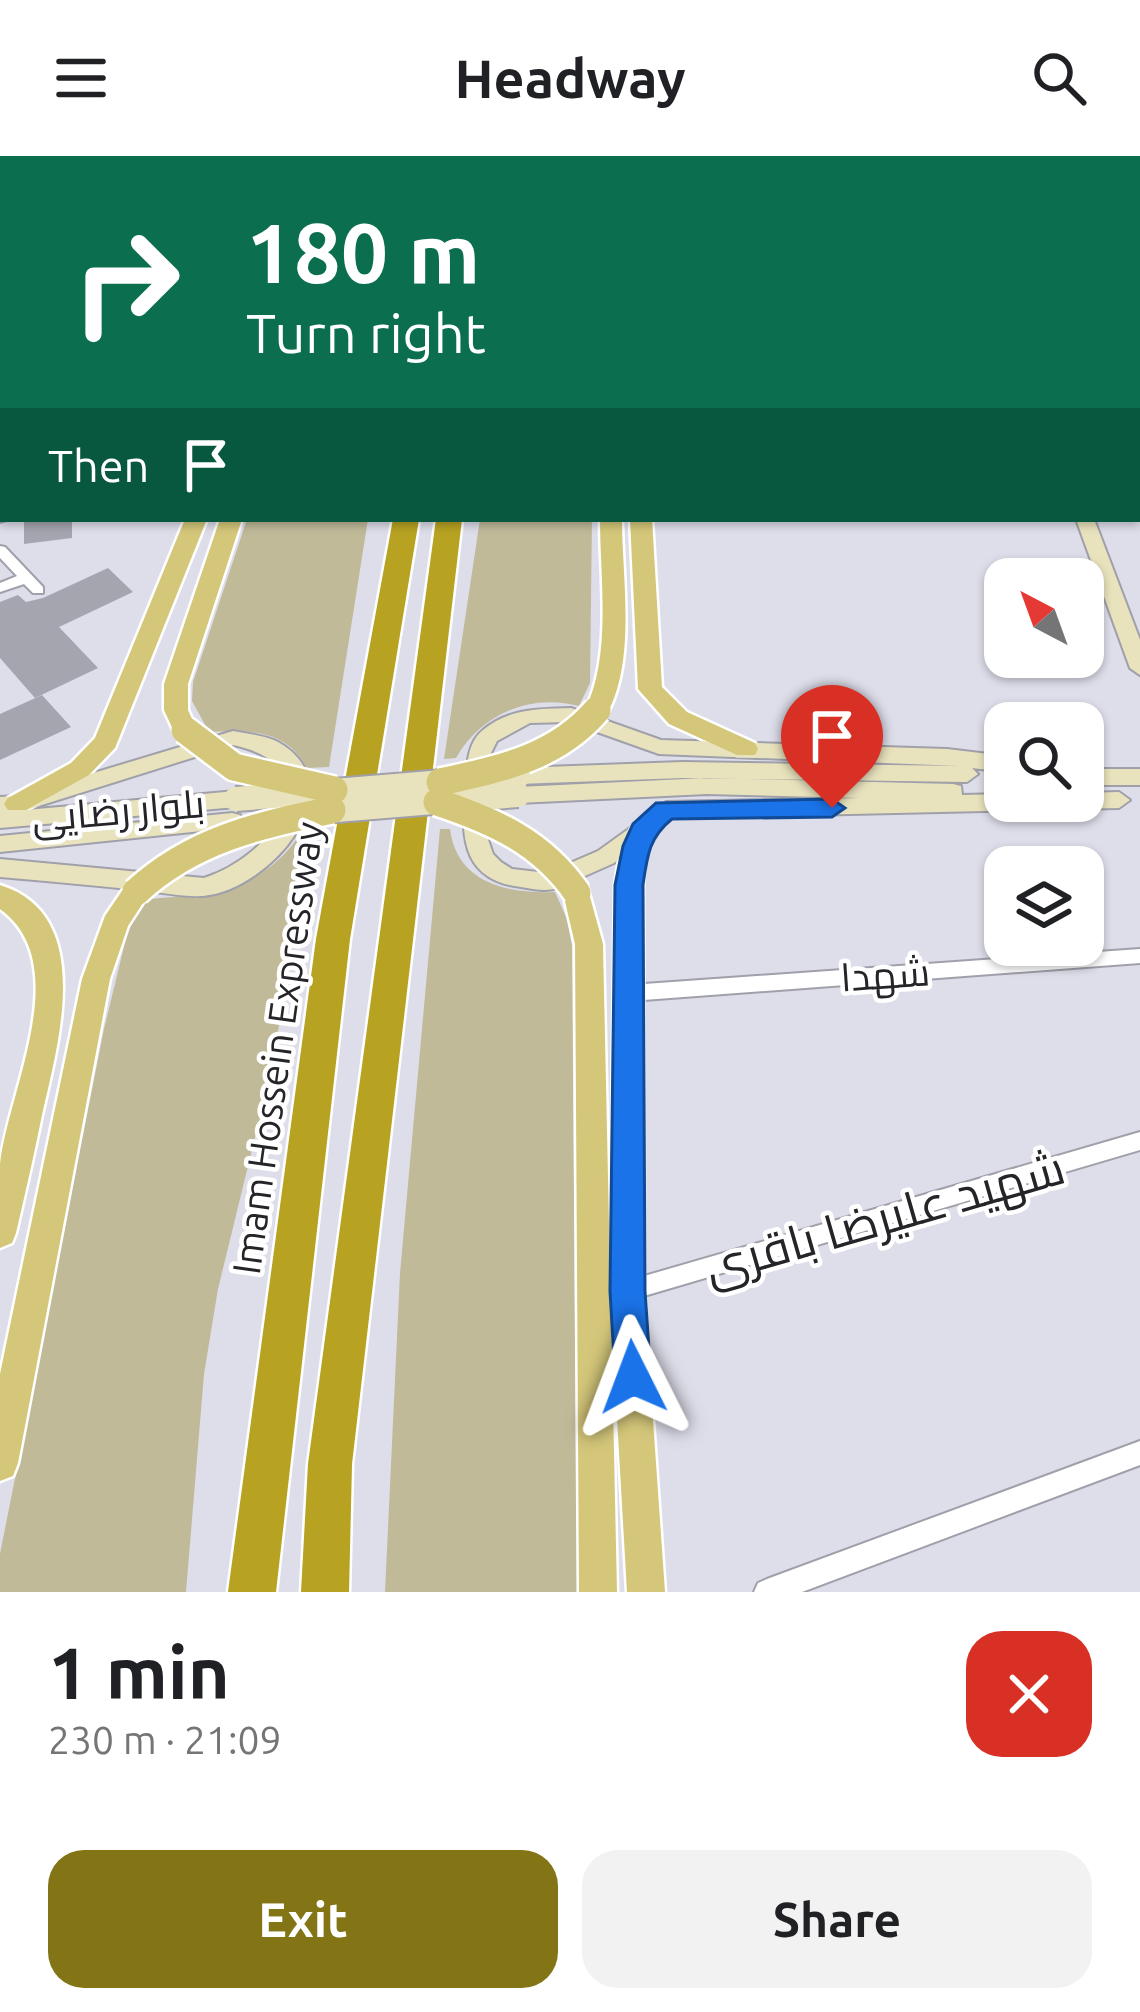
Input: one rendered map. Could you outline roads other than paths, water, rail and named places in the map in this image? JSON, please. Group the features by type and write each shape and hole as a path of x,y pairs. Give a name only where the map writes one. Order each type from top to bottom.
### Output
{"highway":[{"name":"Imam Hossein Expressway","path":"252,1592 333,939 405,522"},
{"path":"325,1592 330,1464 448,522"}],"main road":[{"path":"6,810 80,769 106,742 195,522"},
{"path":"230,522 176,684 176,710 185,730 211,756 238,770 333,800"},
{"path":"438,792 546,753 577,734 597,710 608,687 611,663 610,522"},
{"path":"641,522 650,689 678,718 746,749"},
{"path":"1086,522 1140,668"},
{"path":"984,762 659,747 571,716 548,714 502,725 478,755 473,788 476,842 493,868 507,877 549,881 584,869 666,810 1123,793 1140,777"},
{"path":"0,868 220,885 250,872 274,853 292,824 296,789 290,767 278,751 258,741 233,738 6,810"},
{"path":"234,810 779,770 984,775"},
{"path":"518,786 984,793"},
{"path":"438,792 533,842 563,870 577,893 589,944 598,1592"},
{"path":"0,1462 108,937 136,892 166,865 217,837 333,800"},
{"name":"بلوار رضایی","path":"6,810 234,810"},
{"name":"بلوار رضایی","path":"0,844 234,810"},
{"path":"646,824 630,871 628,1291 646,1592"},
{"path":"0,896 20,907 40,933 50,965 51,993 0,1233"}],"street":[{"path":"0,550 38,590"},
{"path":"0,588 25,578"},
{"name":"شهدا","path":"630,993 1140,956"},
{"name":"شهید علیرضا باقری","path":"628,1291 1140,1141"},
{"path":"767,1592 1140,1453"}]}
